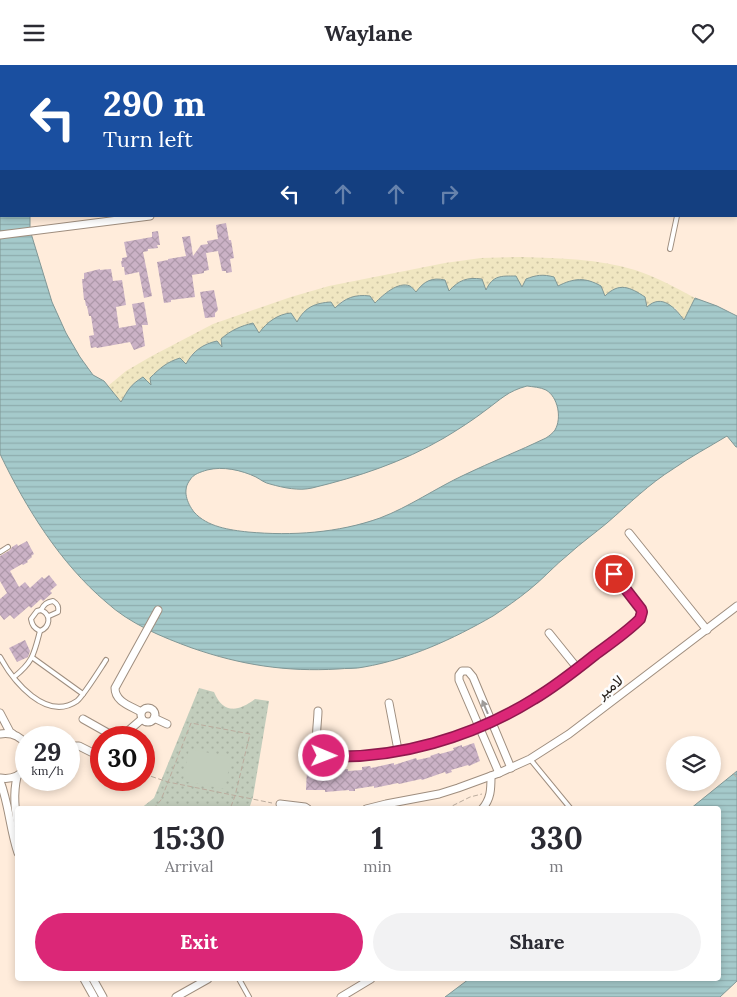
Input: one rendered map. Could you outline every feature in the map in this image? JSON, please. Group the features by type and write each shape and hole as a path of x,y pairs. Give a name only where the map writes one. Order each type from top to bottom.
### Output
{"street":[{"path":"0,235 142,217"},
{"path":"629,533 707,630"},
{"path":"318,711 317,749 321,756 334,757 362,756 437,742 492,722 550,690 636,622 642,615 641,609 614,574"},
{"name":"لامير","path":"381,806 439,794 499,773 530,759 569,734 737,606"},
{"path":"154,718 146,722 141,715 118,699 115,694 115,688 158,610"},
{"path":"549,633 578,669"},
{"path":"499,773 459,680 458,675 462,671 471,674 511,768"},
{"path":"389,703 398,750"},
{"path":"131,726 145,708 151,708 154,712 154,718"},
{"path":"0,713 13,734"},
{"path":"154,718 167,724"},
{"path":"83,719 95,726"},
{"path":"0,734 13,734"},
{"path":"484,806 490,798 491,776"},
{"path":"15,777 0,780 15,836"},
{"path":"15,790 15,809"},
{"path":"280,804 297,806"},
{"path":"85,981 94,997"},
{"path":"94,981 103,997"},
{"path":"176,997 204,981"},
{"path":"354,981 358,987"},
{"path":"341,997 368,981"}],"lane":[{"path":"670,249 677,217"},
{"path":"0,552 8,547"},
{"path":"40,631 34,628 31,619 43,606 53,601 59,607 58,612 48,616"},
{"path":"14,677 33,658 40,631 49,622 46,612 41,610"},
{"path":"0,657 2,664 20,686 49,706 60,708 79,699 106,660"},
{"path":"33,658 83,694"},
{"path":"530,759 569,806"},
{"path":"240,981 249,997"}],"path":[{"path":"156,806 161,800 190,723 250,734 231,806"},
{"path":"734,773 737,778"},
{"path":"155,778 168,783 280,804"},
{"path":"452,806 491,790"}],"green space":[{"path":"199,688 214,692 222,704 232,709 243,706 255,699 269,701 250,806 144,806 154,798"},
{"path":"189,749 231,757 225,789 183,781"}],"sand":[{"path":"521,257 579,260 621,266 650,276 695,298 684,320 675,308 647,308 605,296 558,287 522,287 486,291 464,280 455,285 449,292 383,295 375,303 361,295 342,301 335,309 223,348 208,343 192,354 186,364 151,386 143,377 139,379 130,388 121,403 108,386 126,371 213,324 291,297 329,286 445,263 481,258"}],"water":[{"path":"0,217 30,217 30,230 52,302 66,333 93,375 104,381 121,402 130,388 143,377 151,385 150,378 171,361 180,358 186,364 195,352 212,342 217,341 222,347 221,339 240,327 253,323 259,333 269,322 282,315 291,313 297,322 307,309 320,303 331,302 335,308 347,299 355,296 370,296 375,303 386,293 401,285 410,286 416,292 425,283 436,279 445,280 449,291 456,284 464,280 472,278 482,279 486,290 492,281 502,276 516,276 522,287 526,279 546,275 554,277 558,286 574,280 590,281 601,286 605,296 615,289 625,287 645,297 647,307 658,301 663,302 677,311 684,320 695,298 737,316 737,447 727,436 664,475 534,586 493,616 431,647 398,659 361,668 319,670 282,668 246,663 192,648 158,634 125,617 89,587 59,552 33,514 0,454","holes":["527,386 539,388 550,393 558,408 557,425 551,434 536,443 464,475 380,518 348,527 315,532 281,534 248,532 226,529 205,521 189,505 186,488 191,478 200,472 226,469 238,471 268,484 286,488 312,488 363,474 413,454 444,438 510,393"]},
{"path":"737,771 737,981 720,997 445,997 466,981 721,981 721,806 694,806 712,791 721,791 721,784"}],"building":[{"path":"226,223 234,258 230,259 232,272 226,273 226,271 222,271 218,251 206,253 209,270 192,275 195,297 171,300 171,302 164,303 157,262 186,256 182,237 190,236 193,256 201,245 208,244 207,241 218,239 216,225"},
{"path":"158,231 160,245 157,245 158,248 148,249 148,251 143,252 152,296 144,298 139,272 125,275 124,267 122,267 122,258 127,257 124,242 152,237 152,232"},
{"path":"100,269 111,269 113,281 122,280 126,305 116,307 119,328 136,325 132,304 144,302 148,325 142,325 145,346 134,350 130,342 91,348 89,336 94,335 91,316 89,316 84,300 82,279 84,279 84,273"},
{"path":"214,290 218,310 215,313 215,317 205,318 200,292"},
{"path":"27,541 34,554 28,562 10,571 19,587 25,582 30,588 42,577 44,579 49,575 57,585 50,591 52,593 43,601 41,599 31,608 29,606 14,619 10,615 4,620 0,615 0,599 7,593 0,581 0,556 17,544 18,546"},
{"path":"25,640 30,651 28,657 17,662 9,648"},
{"path":"474,743 480,761 469,766 451,770 452,772 446,774 445,772 422,780 374,788 374,786 355,789 355,791 325,792 325,790 306,790 307,770 348,769 348,771 362,770 362,767 370,766 371,768 394,763 394,765 416,758 417,760 431,757 454,750 453,748 462,745 462,747"}],"route":[{"path":"324,756 353,757 370,755 437,742 498,719 550,690 640,619 642,615 641,609 614,574"}]}
